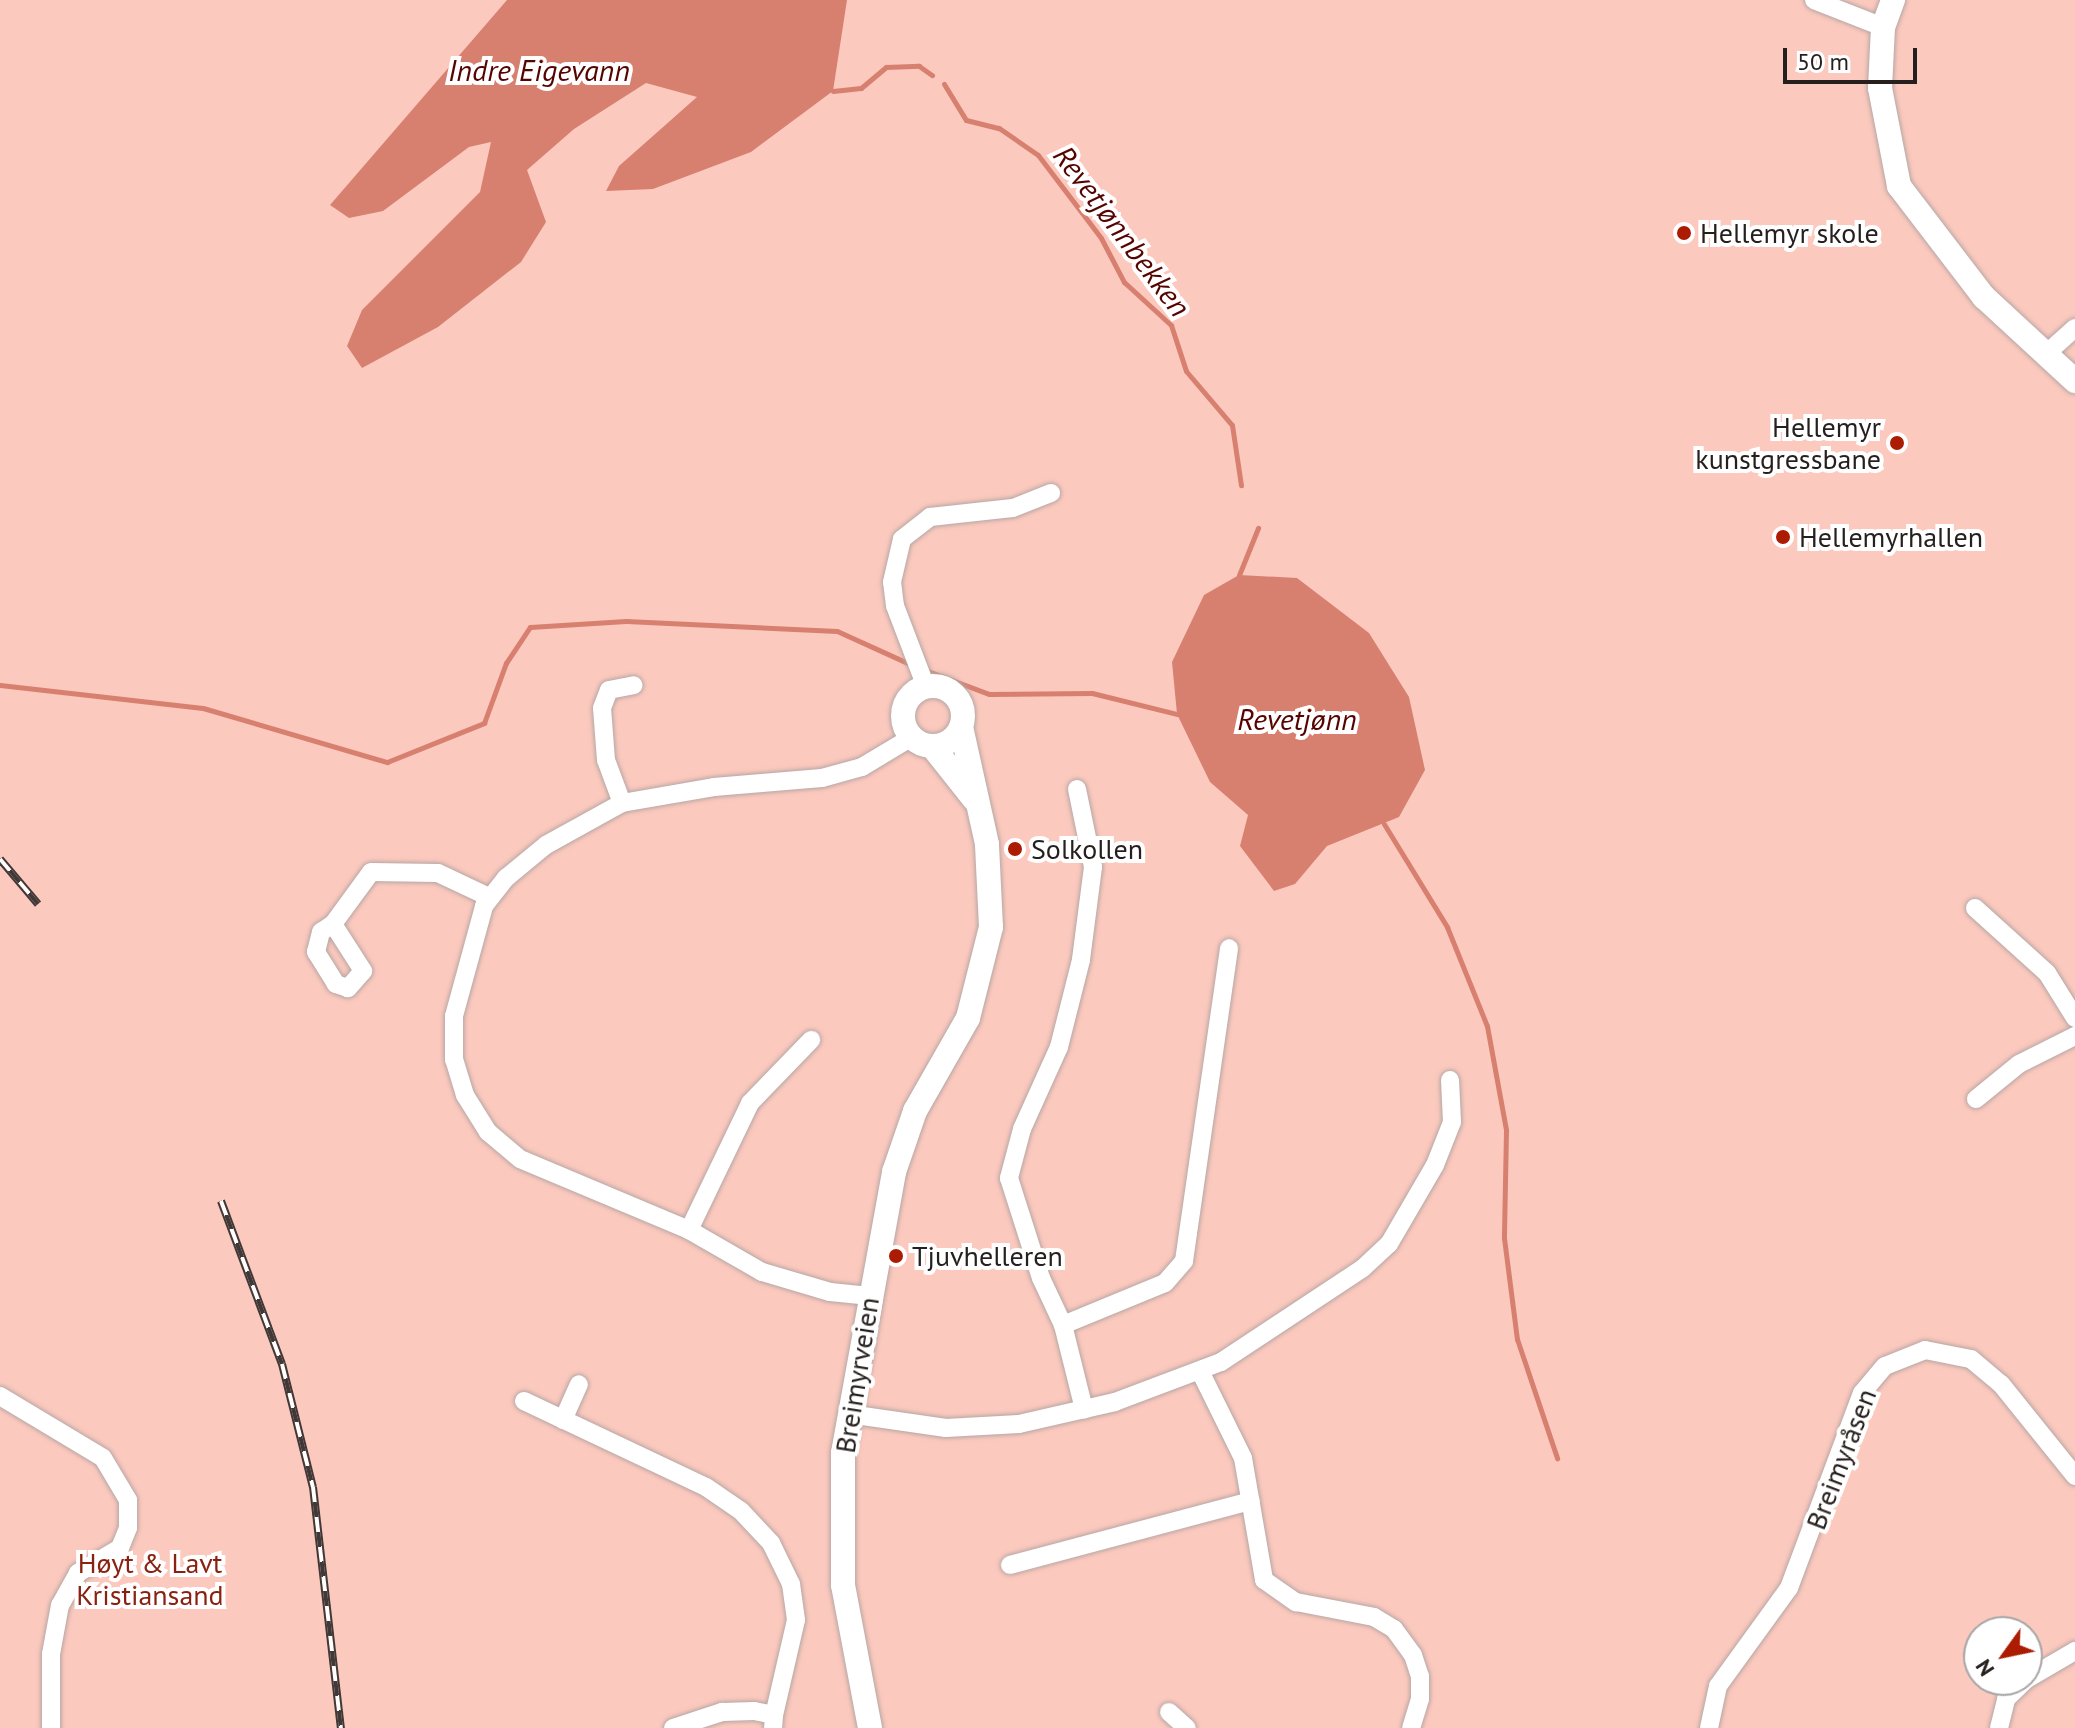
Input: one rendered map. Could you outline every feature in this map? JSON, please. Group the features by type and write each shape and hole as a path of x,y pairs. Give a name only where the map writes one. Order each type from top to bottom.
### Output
{"street":[{"path":"1814,0 1883,27"},
{"path":"1893,0 1883,27 1881,101 1899,186 1984,297 2075,381"},
{"path":"2046,354 2075,328"},
{"path":"926,687 895,606 892,582 902,539 930,517 1013,508 1051,493"},
{"path":"622,803 606,760 602,708 609,690 634,685"},
{"path":"870,1296 777,1278 689,1230 535,1168 502,1146 478,1117 458,1077 454,1016 467,957 489,897 527,857 622,803 714,787 822,778 862,767 922,742 950,741 961,727 959,700 944,688 926,687 905,704 904,722 922,742"},
{"name":"Breimyrveien","path":"870,1728 843,1585 841,1489 849,1414 903,1140 968,1018 985,956 992,886 961,727"},
{"name":"Breimyrveien","path":"922,742 978,804"},
{"path":"1077,789 1093,867 1081,960 1059,1047 1026,1118 1009,1178 1041,1278 1063,1325 1084,1409"},
{"path":"333,924 354,891 378,869 450,875 489,897"},
{"path":"1975,908 2047,973 2075,1018"},
{"path":"1063,1325 1165,1283 1184,1261 1229,948"},
{"path":"1976,1099 2019,1064 2075,1036"},
{"path":"689,1230 750,1103 811,1040"},
{"path":"849,1414 965,1428 1019,1424 1084,1409 1200,1371 1273,1329 1381,1253 1435,1165 1452,1122 1450,1080"},
{"name":"Breimyråsen","path":"1709,1728 1718,1686 1789,1588 1862,1393 1885,1366 1925,1350 1971,1359 2001,1384 2075,1474"},
{"path":"1200,1371 1243,1458 1258,1567 1272,1589 1296,1602 1374,1617 1404,1640 1421,1685 1411,1728"},
{"path":"563,1420 579,1384"},
{"path":"0,1396 103,1458 128,1500 128,1528 120,1548 78,1573 60,1605 52,1638 51,1728"},
{"path":"524,1401 706,1487 741,1511 771,1543 791,1584 796,1620 774,1722 722,1712 673,1728"},
{"path":"1010,1565 1251,1501"},
{"path":"2043,1670 2075,1651"},
{"path":"1999,1728 2009,1696"},
{"path":"1169,1712 1187,1728"}],"green space":[{"name":"Høyt & Lavt Kristiansand","path":"0,0 2075,0 2075,1728 0,1728"}],"water":[{"name":"Indre Eigevann","path":"507,0 847,0 833,91 751,152 653,189 606,191 619,166 697,97 646,83 574,129 527,170 546,222 521,262 438,327 362,368 347,346 362,310 480,192 491,142 469,147 383,211 349,218 330,205"},
{"name":"Revetjønn","path":"1239,575 1297,578 1369,633 1409,697 1425,770 1399,817 1327,846 1295,884 1274,891 1240,846 1248,815 1210,782 1177,714 1172,662 1204,595"}],"waterway":[{"name":"Revetjønnbekken","path":"833,91 861,88 886,67 919,66 932,75"},
{"name":"Revetjønnbekken","path":"944,84 966,120 999,128 1038,155 1101,238 1124,282 1171,325 1186,371 1232,425 1241,485"},
{"name":"Revetjønnbekken","path":"1239,575 1258,528"},
{"path":"0,685 203,708 387,762 484,723 506,663 530,627 626,621 837,631 912,665"},
{"path":"925,670 989,694 1092,693 1177,714"},
{"path":"1384,824 1447,927 1487,1026 1506,1130 1504,1238 1517,1339 1557,1458"}],"railway":[{"path":"0,859 38,904"},
{"path":"221,1201 282,1364 313,1487 341,1728"}],"place":[{"name":"Hellemyr skole","path":"1684,233"},
{"name":"Hellemyr kunstgressbane","path":"1897,443"},
{"name":"Hellemyrhallen","path":"1783,537"},
{"name":"Solkollen","path":"1015,849"},
{"name":"Tjuvhelleren","path":"896,1256"}]}
